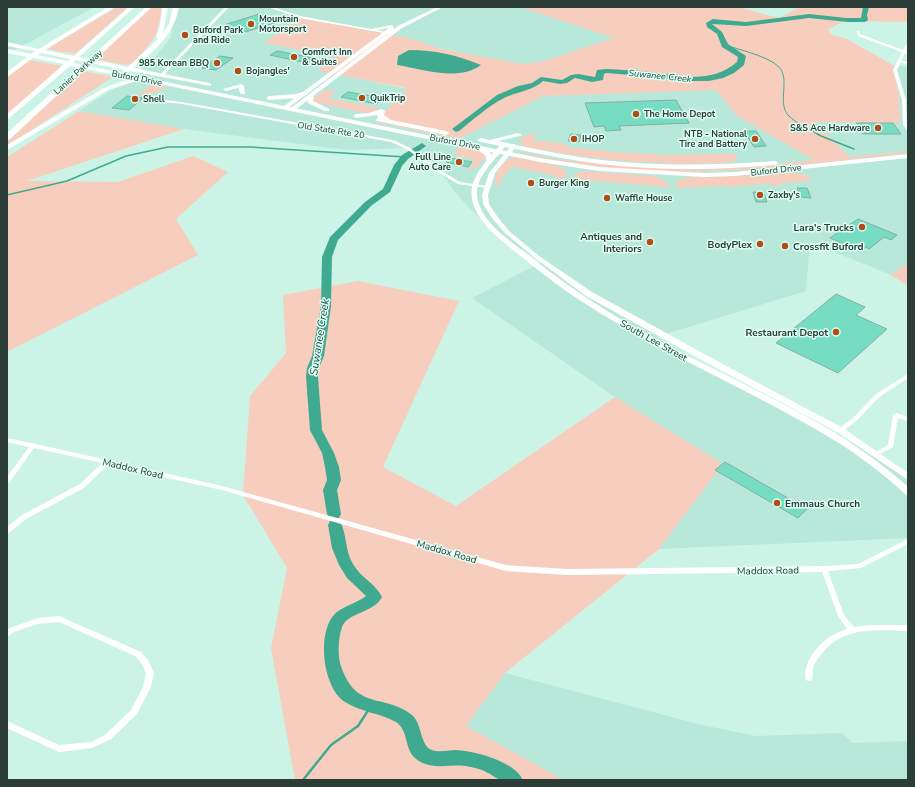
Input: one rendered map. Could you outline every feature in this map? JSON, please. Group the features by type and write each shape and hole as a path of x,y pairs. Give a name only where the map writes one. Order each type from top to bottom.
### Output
{"highway":[{"path":"7,75 39,50 77,26 112,7"},
{"name":"Lanier Parkway","path":"7,118 132,7"},
{"name":"Lanier Parkway","path":"7,137 149,7"},
{"path":"153,45 161,32 166,7"},
{"path":"87,99 129,69 165,34 171,26 176,7"},
{"name":"Buford Drive","path":"7,44 226,89 241,86 243,93 269,98 293,106 327,110 482,140 510,153 540,160 600,169 704,175 735,174 908,156"},
{"name":"Buford Drive","path":"7,51 102,71 293,106 446,140 450,143 452,149 471,145 502,148 514,146 602,162 681,167 731,166 908,150"},
{"path":"138,61 136,65 138,68 154,73"},
{"path":"7,148 106,89 124,82 141,78"},
{"path":"269,98 309,94 310,102 327,110"},
{"path":"482,140 496,140 518,135"},
{"path":"471,145 485,151 490,157 490,160"}],"main road":[{"path":"373,30 399,23 432,7"},
{"path":"293,106 400,27 442,7"},
{"path":"309,94 377,38 399,23"},
{"path":"373,30 377,33 377,38"},
{"name":"South Lee Street","path":"514,146 510,153 492,173 485,195 486,204 494,218 507,232 537,257 590,294 714,363 840,430 908,477"},
{"name":"South Lee Street","path":"502,148 481,171 474,194 475,202 482,216 495,230 545,273 578,296 634,330 819,428 879,467 908,492"}],"street":[{"path":"162,75 227,7"},
{"path":"270,7 299,17 393,33"},
{"path":"858,32 859,35 906,52"},
{"path":"908,44 906,52 899,61 895,70 904,100 905,125 908,129"},
{"path":"899,61 908,63"},
{"name":"Old State Rte 20","path":"164,101 392,141 422,157 439,171 459,183 487,187"},
{"path":"840,430 855,418 878,395 908,376"},
{"path":"876,454 891,446 896,415 908,419"},
{"name":"Maddox Road","path":"7,440 222,488 506,568 567,572 826,569 859,566 908,541"},
{"path":"7,481 33,445"},
{"path":"7,531 24,517 82,486 107,462"},
{"path":"826,569 826,574 841,616 851,629"},
{"path":"7,634 12,630 38,621 59,620 138,654 145,662 150,673 147,688 134,712 108,737 92,745 59,749 7,724"},
{"path":"809,678 809,667 823,647 841,633 851,629 908,628"}],"shaded area":[{"path":"7,7 95,7 7,54"},
{"path":"117,7 128,7 76,53 60,52 48,49 53,45"},
{"path":"151,7 163,7 156,35 133,63 125,65 95,59"},
{"path":"175,7 520,7 615,38 541,62 522,64 442,49 408,38 367,31 264,43 334,56 319,71 408,89 376,122 458,139 543,96 716,90 736,115 814,121 899,97 893,65 908,67 908,263 891,275 810,242 806,291 656,337 813,425 884,458 908,475 908,538 659,549 722,464 615,397 472,298 542,262 494,233 458,196 432,162 406,148 346,150 184,129 79,111 135,75 154,59 171,37"},
{"path":"520,7 738,7 779,18 800,7 908,7 908,22 844,21 828,30 832,35 845,38 893,65 899,97 900,123 814,122 850,157 908,151 908,153 783,167 699,171 657,171 615,168 545,159 517,152 553,159 616,165 765,165 814,160 736,115 716,90 543,96 458,139 375,122 407,88 318,71 334,56 264,43 300,17 408,38 442,49 522,64 541,62 614,38"},
{"path":"409,50 445,54 463,58 481,65 462,73 451,74 397,65 398,56"},
{"path":"29,60 62,66 7,116 7,78"},
{"path":"83,71 113,77 7,146 7,142"},
{"path":"155,84 167,88 149,95 139,94 149,86"},
{"path":"325,90 336,91 328,98 379,108 377,111 369,114 315,102 313,98"},
{"path":"79,111 184,129 27,181 118,182 193,156 228,172 176,219 198,255 7,352 7,157"},
{"path":"535,133 533,140 567,144 566,147 599,151 602,149 605,151 614,152 664,155 731,154 732,152 737,157 735,161 727,163 683,164 594,158 527,147 521,143 520,140"},
{"path":"463,147 480,151 486,157 475,169 468,169 475,160 453,154 458,148"},
{"path":"514,157 559,166 567,172 565,178 555,178 555,176 514,167 511,168 499,182 501,186 495,185 497,173 500,168 506,161"},
{"path":"583,171 655,176 667,182 669,188 575,179 572,180 577,173"},
{"path":"790,172 806,175 814,183 811,181 782,183 781,185 774,186 771,184 733,186 733,189 730,186 694,187 693,189 691,187 676,188 677,181 687,177 734,176"},
{"path":"908,263 908,286 891,275"},
{"path":"358,281 459,301 383,467 456,506 615,397 723,464 659,549 505,673 466,726 564,780 295,780 271,648 287,568 243,495 250,396 286,353 283,295"},
{"path":"505,673 702,725 756,736 843,733 852,743 908,741 908,780 564,780 466,726"}],"building":[{"name":"Mountain Motorsport","path":"259,14 277,22 242,33 224,25"},
{"name":"Comfort Inn & Suites","path":"277,51 314,58 307,63 270,55"},
{"name":"985 Korean BBQ","path":"220,56 233,58 216,70 202,68"},
{"name":"QuikTrip","path":"348,92 383,98 377,104 341,97"},
{"path":"127,96 143,98 129,110 112,108"},
{"name":"The Home Depot","path":"676,100 689,123 619,126 621,130 606,131 604,126 594,127 585,103"},
{"name":"S&S Ace Hardware","path":"856,123 893,123 901,134 863,134"},
{"name":"NTB - National Tire and Battery","path":"744,131 756,131 766,146 754,147"},
{"name":"IHOP","path":"571,134 581,135 579,142 568,141"},
{"name":"Full Line Auto Care","path":"450,158 472,162 468,167 446,162"},
{"path":"797,188 807,188 811,198 801,197"},
{"name":"Zaxby's","path":"753,192 764,193 767,202 756,202"},
{"name":"Lara's Trucks","path":"858,219 897,235 891,240 884,237 869,249 866,247 861,252 830,238"},
{"name":"Restaurant Depot","path":"836,294 865,307 856,315 887,329 838,373 776,343"},
{"name":"Emmaus Church","path":"725,462 807,509 798,518 715,470"}],"waterway":[{"name":"Suwanee Creek","path":"848,20 865,20 864,15 866,7"},
{"name":"Suwanee Creek","path":"456,129 500,97 521,88 535,85 541,79 563,82 572,77 578,76 592,80 600,78 600,72 606,71 644,73 686,79 709,79 720,76 731,71 741,63 742,56 725,45 720,33 709,26 709,23 713,21 746,24 809,16 843,19"},
{"path":"725,45 761,57 779,67 784,78 783,98 785,111 795,121 816,133"},
{"path":"814,132 854,149"},
{"name":"Suwanee Creek","path":"334,514 330,490 334,480 332,467 328,453 316,430 312,377 313,368 318,356 326,306 327,257 333,239 368,204 387,190 398,165 405,157 422,146"},
{"path":"7,195 67,181 126,156 168,147 251,147 405,157"},
{"name":"Suwanee Creek","path":"335,525 339,548 346,565 352,574 369,589 375,597 366,604 343,615 337,622 334,629 332,637 331,660 340,685 350,697 357,701 393,713 406,720 410,724 417,745 422,754 435,759 458,758 481,762 501,771 514,780"},
{"path":"303,780 331,745 358,726 371,706"}],"place":[{"name":"Mountain Motorsport","path":"251,24"},
{"name":"Buford Park and Ride","path":"185,35"},
{"name":"Comfort Inn & Suites","path":"294,57"},
{"name":"985 Korean BBQ","path":"217,63"},
{"name":"Bojangles'","path":"238,71"},
{"name":"QuikTrip","path":"362,98"},
{"name":"Shell","path":"135,99"},
{"name":"The Home Depot","path":"636,114"},
{"name":"S&S Ace Hardware","path":"878,128"},
{"name":"IHOP","path":"574,139"},
{"name":"NTB - National Tire and Battery","path":"755,139"},
{"name":"Full Line Auto Care","path":"459,162"},
{"name":"Burger King","path":"531,183"},
{"name":"Zaxby's","path":"760,195"},
{"name":"Waffle House","path":"607,198"},
{"name":"Lara's Trucks","path":"862,227"},
{"name":"Antiques and Interiors","path":"650,242"},
{"name":"BodyPlex","path":"760,244"},
{"name":"Crossfit Buford","path":"785,246"},
{"name":"Restaurant Depot","path":"836,332"},
{"name":"Emmaus Church","path":"777,503"}]}
